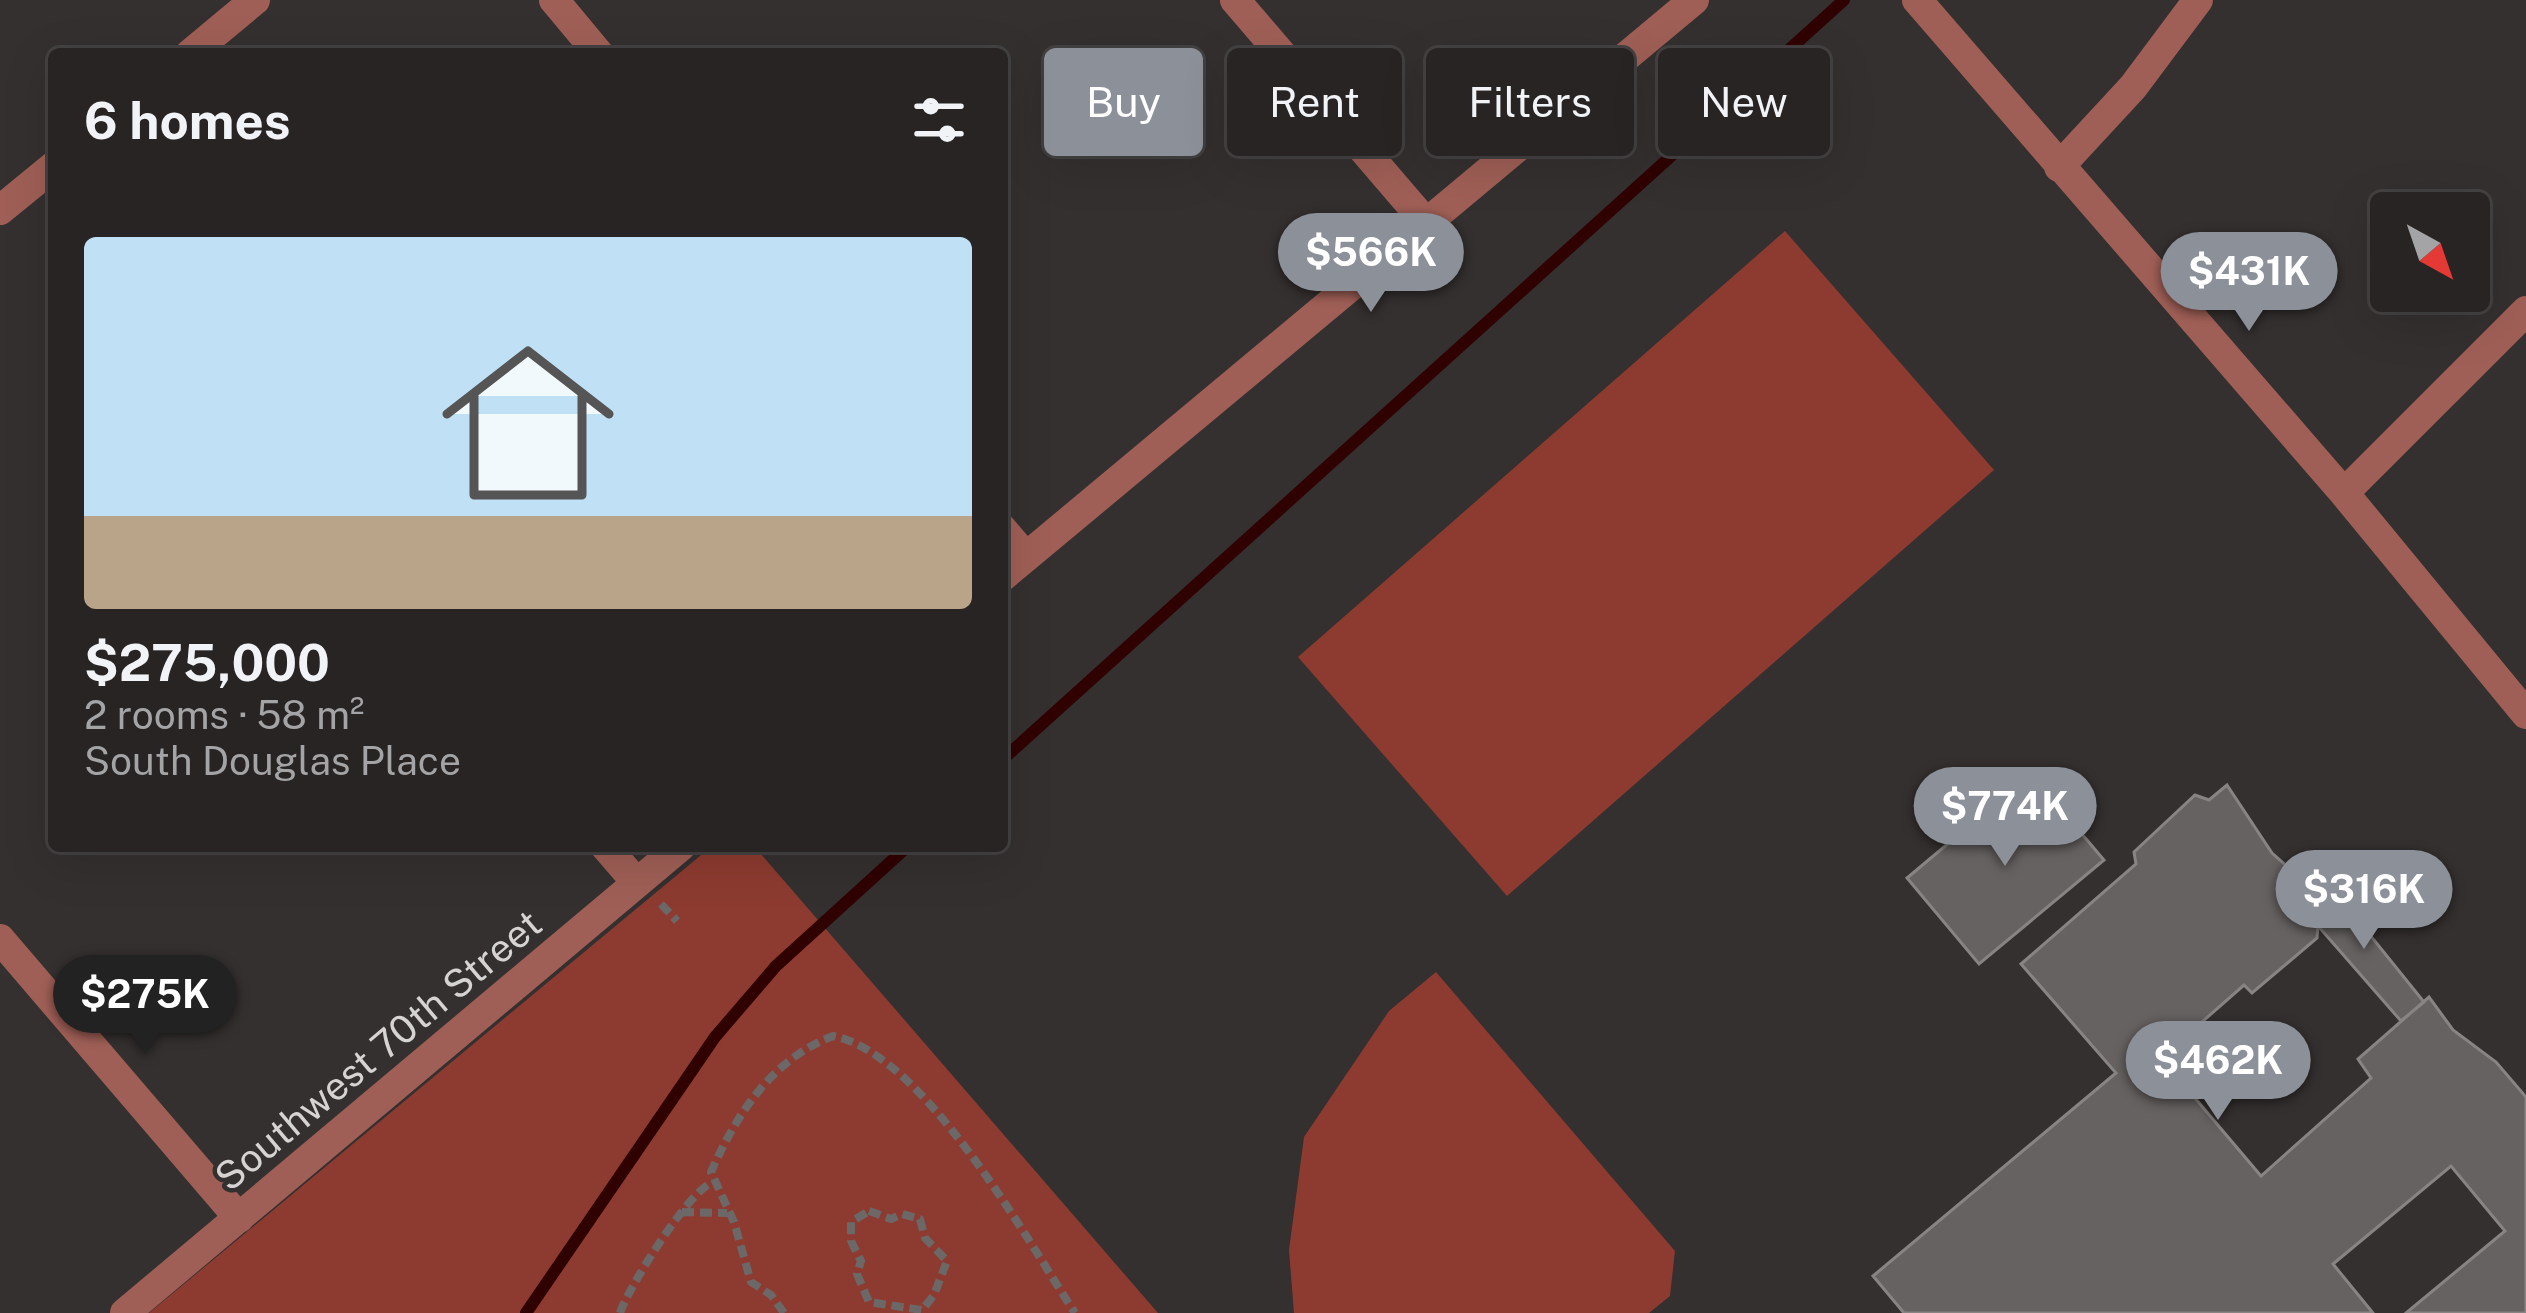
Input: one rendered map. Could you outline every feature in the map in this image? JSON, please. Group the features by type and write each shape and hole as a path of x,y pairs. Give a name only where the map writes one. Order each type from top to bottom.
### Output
{"street":[{"path":"197,48 255,0"},
{"path":"554,0 594,48"},
{"path":"1235,0 1428,225"},
{"path":"1014,567 1694,0"},
{"path":"1917,0 2344,493 2526,714"},
{"path":"2059,167 2134,87 2198,0"},
{"path":"0,210 43,175"},
{"path":"2344,493 2526,311"},
{"path":"610,852 637,883"},
{"name":"Southwest 70th Street","path":"125,1313 674,852"},
{"path":"0,939 239,1218"}],"path":[{"path":"784,1313 771,1295 751,1282 711,1172 728,1133 773,1071 833,1036 859,1042 964,1144 1075,1313"},
{"path":"620,1313 682,1212 704,1185 713,1182"},
{"path":"869,1211 891,1219 902,1214 920,1219 925,1238 947,1261 934,1295 922,1309 869,1302 857,1274 861,1261 850,1240 851,1222 869,1211"},
{"path":"682,1212 728,1213"}],"shaded area":[{"path":"1785,231 1994,470 1507,896 1298,657"},
{"path":"705,852 759,852 1158,1313 149,1313"},
{"path":"1436,972 1675,1251 1670,1296 1649,1313 1294,1313 1289,1250 1304,1137 1389,1011"}],"building":[{"path":"2031,774 2104,860 1979,964 1907,878"},
{"path":"2227,785 2272,853 2336,910 2318,926 2317,938 2252,993 2244,985 2161,1058 2261,1176 2371,1078 2358,1059 2429,997 2453,1030 2496,1062 2526,1097 2526,1313 2406,1313 2505,1231 2451,1166 2333,1264 2373,1313 1904,1313 1873,1276 2116,1073 2021,964 2136,864 2134,852 2195,795 2209,800"},
{"path":"2320,873 2424,1002 2401,1021 2318,926 2336,910 2299,882"}],"waterway":[{"path":"1008,755 1844,0"},
{"path":"526,1313 715,1037 776,966 901,852"}]}
